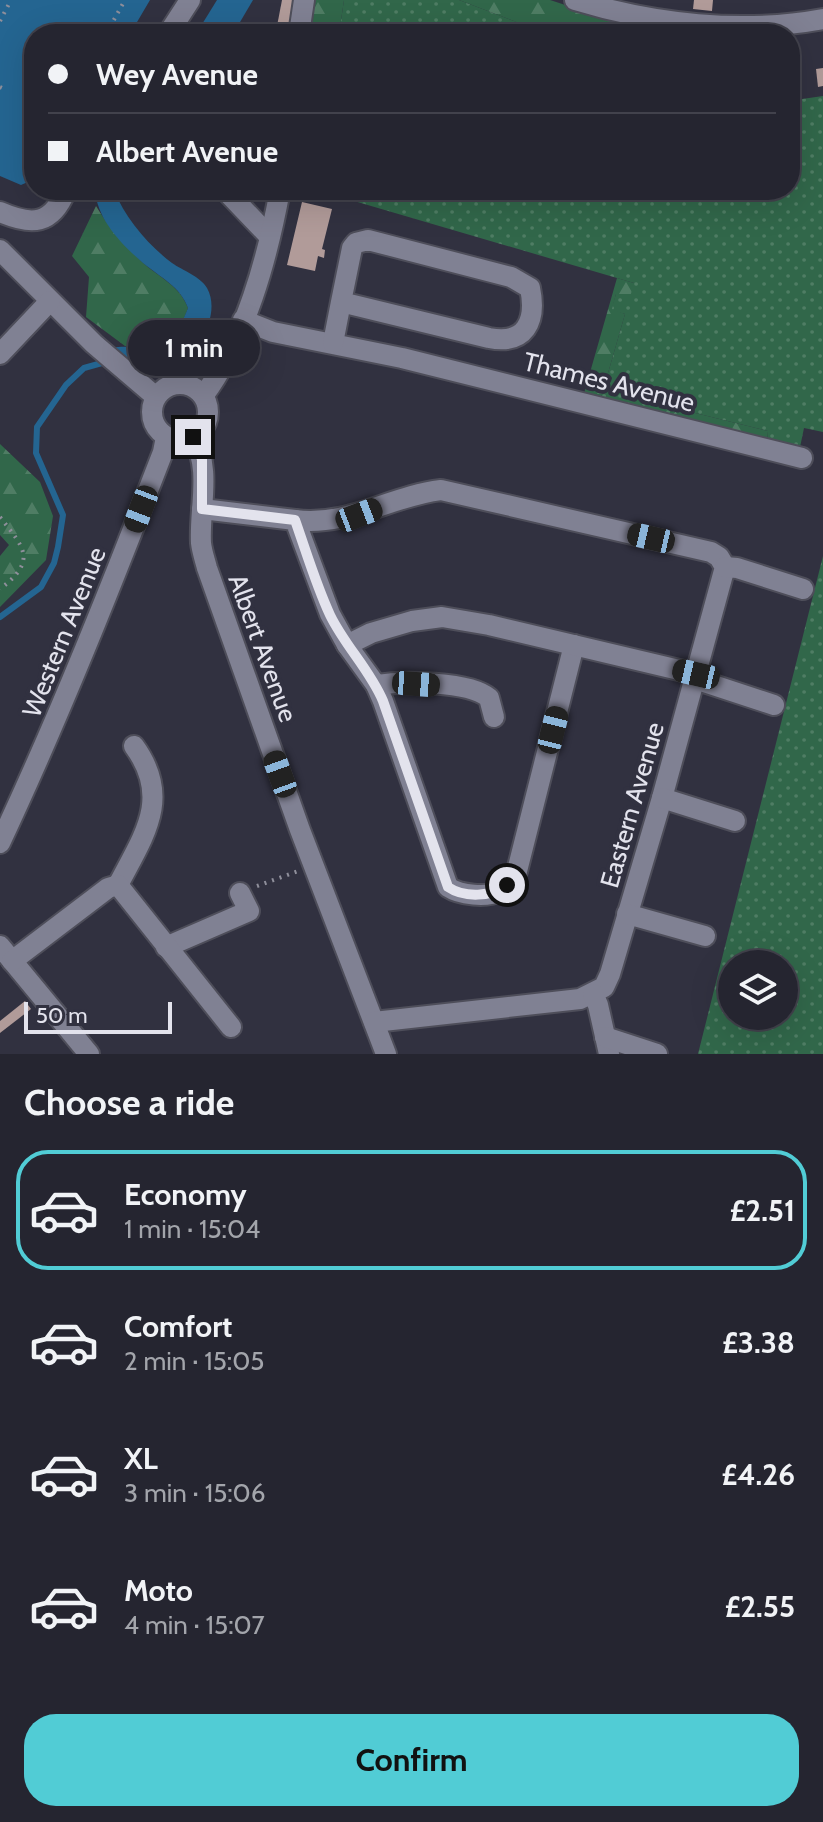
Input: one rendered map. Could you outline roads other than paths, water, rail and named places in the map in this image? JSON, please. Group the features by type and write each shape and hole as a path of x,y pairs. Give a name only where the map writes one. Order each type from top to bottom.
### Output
{"street":[{"path":"174,24 190,0"},
{"path":"300,24 304,0"},
{"path":"575,0 635,14 704,24"},
{"path":"776,24 823,19"},
{"path":"0,212 25,221 40,220 52,214 62,200"},
{"path":"235,200 269,236"},
{"path":"204,395 239,332 278,200"},
{"path":"333,343 341,302 352,248 356,243 368,240 511,277 530,288 531,295 529,324 523,334 502,341 341,302"},
{"path":"0,250 94,344 156,397"},
{"path":"0,354 50,301"},
{"name":"Thames Avenue","path":"243,320 273,332 402,358 802,458"},
{"path":"174,384 185,384 204,395 209,417 205,427 193,437 176,440 166,437 153,419 152,408 156,397 174,384"},
{"name":"Western Avenue","path":"0,843 47,744 92,635 163,452 166,437"},
{"name":"Albert Avenue","path":"193,437 202,459 201,546 207,568 383,1053"},
{"path":"202,509 316,523 359,515 409,496 441,490 711,552 719,557 725,567 803,589"},
{"path":"295,520 330,614 347,645 376,685 448,887 455,892 483,895 498,892 517,871 574,645"},
{"name":"Eastern Avenue","path":"593,994 604,987 610,974 725,567"},
{"path":"347,645 371,633 412,621 442,617 574,645 696,677 774,705"},
{"path":"376,685 416,684 473,690 489,698 494,717"},
{"path":"89,1054 6,954 108,888 118,885 155,802 153,782 134,746"},
{"path":"662,798 735,821"},
{"path":"118,885 231,1027"},
{"path":"166,947 249,911 240,893"},
{"path":"627,914 705,936"},
{"path":"374,1022 580,999 593,994 607,1045 657,1054"}],"water":[{"path":"0,0 150,0 136,24 24,24 24,184 0,176"},
{"path":"217,0 253,0 239,24 202,24"},
{"path":"119,200 131,221 154,248 207,288 211,298 210,320 201,341 178,363 162,368 135,369 110,348 158,345 166,341 174,335 188,308 175,288 119,239 105,221 97,201"}],"waterway":[{"path":"0,617 41,587 54,563 58,547 63,515 36,453 37,427 66,385 84,368 109,361"}]}
